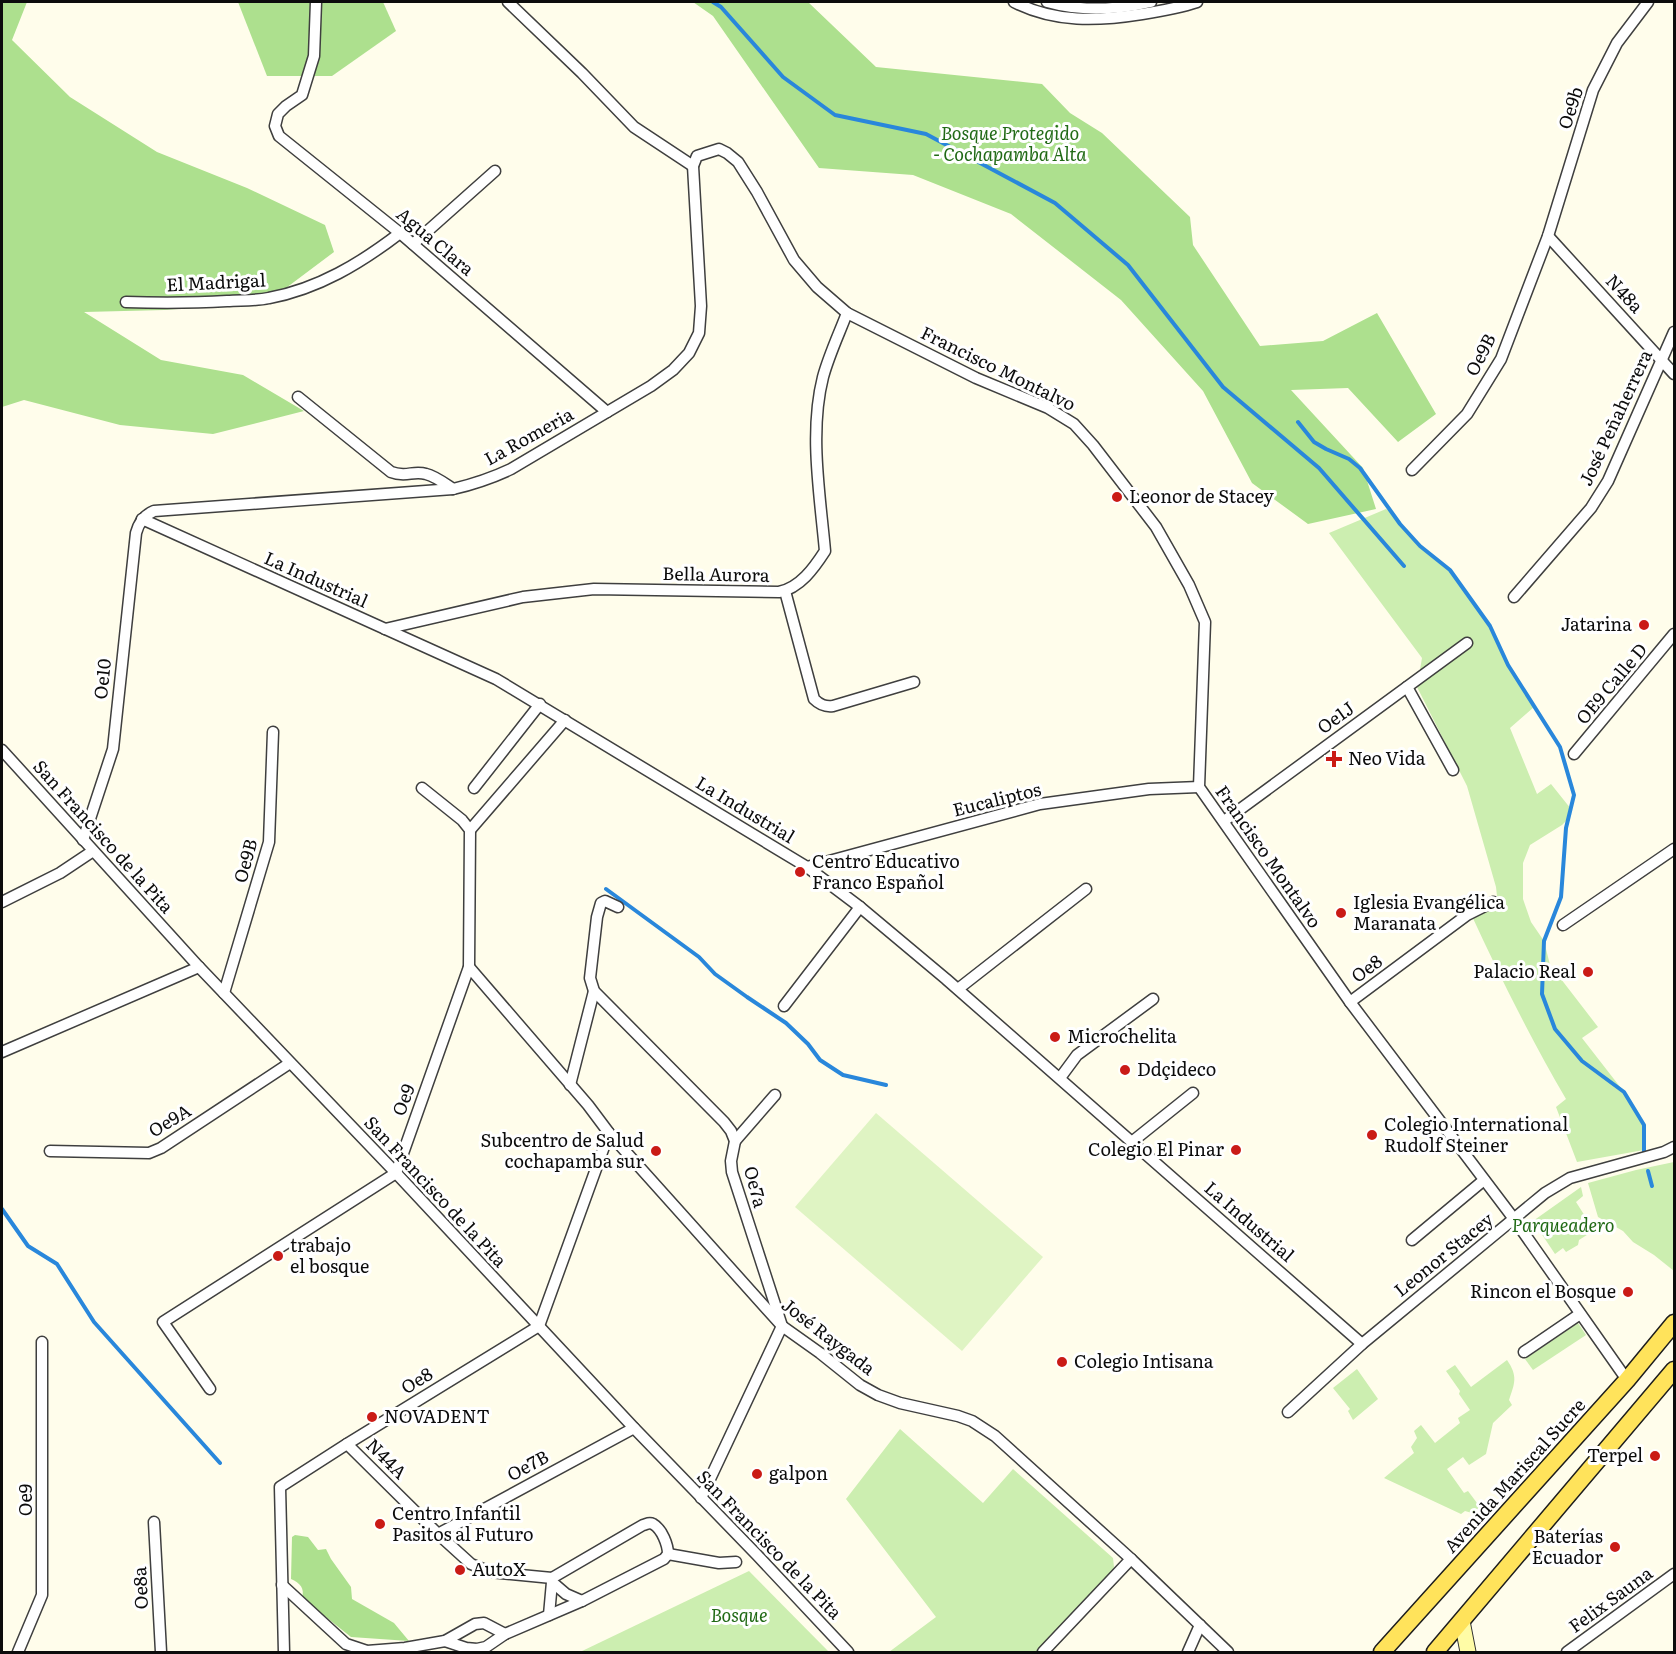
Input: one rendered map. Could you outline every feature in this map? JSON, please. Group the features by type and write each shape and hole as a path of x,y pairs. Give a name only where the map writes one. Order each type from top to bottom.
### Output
{"main road":[{"name":"Avenida Mariscal Sucre","path":"1382,1653 1627,1380 1674,1323"},
{"path":"1435,1653 1674,1371"}],"street":[{"name":"Agua Clara","path":"316,2 314,56 302,94 278,114 275,126 279,136 400,233 607,412"},
{"path":"508,2 634,127 693,166"},
{"path":"1014,2 1055,16 1151,2"},
{"path":"1047,2 1065,7 1097,10 1110,19 1181,7 1197,2"},
{"name":"Oe9b","path":"1548,236 1593,90 1617,43 1648,2"},
{"name":"Francisco Montalvo","path":"693,166 697,156 719,149 738,162 794,260 817,287 847,312 976,378 1048,408 1074,424 1094,445 1156,527 1189,585 1205,622 1199,787 1350,1002 1514,1219 1627,1380"},
{"name":"La Romeria","path":"142,519 154,510 453,489 489,479 511,469 673,370 689,353 699,333 701,306 693,166"},
{"path":"413,244 495,171"},
{"name":"El Madrigal","path":"126,302 179,303 268,298 306,287 351,267 400,233"},
{"name":"N48a","path":"1548,236 1674,374"},
{"name":"Oe9B","path":"1412,470 1467,414 1501,358 1548,236"},
{"name":"Bella Aurora","path":"385,629 523,597 594,589 779,592 798,583 815,567 825,551 816,437 818,406 823,376 847,312"},
{"name":"José Peñaherrera","path":"1514,597 1591,508 1608,481 1674,332"},
{"path":"298,397 391,472 399,475 426,474 453,489"},
{"name":"La Industrial","path":"142,519 496,679 807,867 860,907 958,989 1362,1344"},
{"name":"Oe10","path":"83,840 112,749 136,533 142,519"},
{"path":"785,591 814,699 818,703 833,706 914,682"},
{"name":"OE9 Calle D","path":"1574,754 1674,634"},
{"name":"Oe1J","path":"1224,821 1467,643"},
{"path":"1407,687 1453,770"},
{"path":"474,788 540,704"},
{"path":"422,788 462,820 470,830 565,720"},
{"name":"Oe9B","path":"224,993 269,842 273,732"},
{"name":"San Francisco de la Pita","path":"2,750 199,968 396,1173 848,1653"},
{"name":"Eucaliptos","path":"807,867 1040,804 1149,789 1199,787"},
{"name":"Oe9","path":"396,1173 469,967 470,830"},
{"path":"1563,925 1674,849"},
{"path":"2,902 60,873 93,851"},
{"path":"958,989 1086,889"},
{"path":"618,907 605,901 601,903 597,916 590,978 594,991 724,1122 735,1141 775,1095"},
{"name":"Oe8","path":"1350,1002 1467,915 1493,902"},
{"path":"784,1006 860,907"},
{"name":"José Raygada","path":"469,967 588,1105 609,1133 782,1326 869,1390 900,1402 972,1421 995,1436 1131,1559 1228,1653"},
{"path":"2,1052 199,968"},
{"path":"570,1085 594,991"},
{"path":"1060,1078 1077,1055 1153,999"},
{"name":"Oe9A","path":"50,1151 149,1153 161,1148 290,1063"},
{"path":"1133,1142 1193,1093"},
{"path":"539,1326 609,1133"},
{"name":"Oe7a","path":"735,1141 731,1161 732,1172 782,1326"},
{"name":"Leonor Stacey","path":"1288,1412 1362,1344 1545,1193 1570,1178 1664,1152 1674,1147"},
{"path":"210,1389 164,1322 396,1173"},
{"path":"1412,1240 1484,1180"},
{"path":"1524,1352 1580,1314"},
{"name":"Oe8","path":"284,1653 280,1487 539,1326"},
{"path":"701,1498 782,1326"},
{"name":"Oe9","path":"18,1653 42,1595 42,1342"},
{"name":"Oe7B","path":"438,1534 634,1428"},
{"name":"N44A","path":"347,1444 471,1564 490,1572 552,1580 566,1594 582,1601"},
{"name":"Oe8a","path":"154,1522 161,1653"},
{"path":"445,1641 477,1650 486,1647 505,1634 582,1601 664,1559 668,1554 667,1544 653,1524 643,1525 552,1580 549,1615"},
{"path":"668,1554 719,1563 736,1562"},
{"path":"1043,1653 1131,1559"},
{"name":"Felix Sauna","path":"1566,1653 1674,1574"},
{"path":"282,1585 337,1637 354,1648 367,1651 405,1648 445,1641 475,1624 484,1623 505,1634"},
{"path":"1462,1621 1468,1653"},
{"path":"1188,1653 1200,1625"}],"green space":[{"path":"2,2 27,2 12,40 70,97 157,152 247,188 325,225 334,252 266,303 164,310 84,312 161,360 243,375 304,411 213,434 120,425 24,400 2,407"},
{"path":"238,2 383,2 396,31 332,76 267,76"},
{"name":"Bosque Protegido - Cochapamba Alta","path":"693,2 808,2 876,67 1042,84 1070,113 1102,133 1190,217 1193,245 1260,346 1323,341 1377,313 1436,414 1398,442 1348,388 1291,390 1363,468 1376,509 1308,524 1252,483 1203,391 1121,300 1011,214 913,175 819,168 713,16"},
{"path":"1386,509 1420,546 1450,570 1467,592 1490,626 1508,665 1534,707 1510,728 1537,794 1551,784 1571,809 1569,818 1562,825 1530,845 1523,863 1523,899 1531,922 1544,941 1551,969 1598,1027 1582,1038 1624,1092 1644,1125 1644,1150 1577,1162 1556,1107 1566,1099 1516,1008 1471,914 1483,905 1498,905 1496,887 1467,786 1417,687 1422,658 1329,533"},
{"path":"876,1113 1043,1257 962,1351 795,1207"},
{"path":"1674,1162 1674,1271 1633,1242 1623,1231 1598,1217 1588,1183"},
{"name":"Parqueadero","path":"1581,1187 1583,1196 1576,1202 1590,1224 1587,1227 1590,1233 1579,1240 1578,1245 1566,1252 1563,1248 1555,1254 1533,1221"},
{"path":"1578,1323 1586,1335 1533,1370 1525,1359"},
{"path":"1507,1360 1514,1375 1509,1400 1512,1405 1493,1423 1486,1454 1469,1465 1463,1457 1447,1469 1464,1493 1468,1491 1480,1507 1472,1513 1465,1511 1461,1514 1384,1478 1414,1453 1411,1447 1417,1438 1414,1431 1421,1425 1435,1443 1460,1423 1458,1418 1470,1410 1446,1371 1455,1365 1471,1387"},
{"path":"1357,1369 1378,1399 1353,1420 1348,1411 1350,1409 1333,1388"},
{"path":"900,1429 983,1503 1013,1469 1113,1558 1114,1567 1111,1575 1040,1652 889,1652 936,1617 846,1499"},
{"path":"295,1535 308,1537 318,1550 326,1549 351,1587 352,1599 394,1623 409,1641 351,1637 302,1598 301,1586 291,1579 292,1537"},
{"name":"Bosque","path":"749,1571 829,1652 580,1652"}],"waterway":[{"path":"713,2 721,7 783,77 835,115 926,134 1055,203 1128,265 1223,387 1319,468 1404,566"},
{"path":"1298,422 1314,442 1349,459 1360,468 1400,524 1420,546 1450,570 1490,626 1508,665 1560,747 1574,795 1566,828 1561,897 1544,941 1542,994 1555,1029 1582,1061 1624,1092 1644,1125 1644,1153"},
{"path":"606,889 699,957 715,974 786,1023 808,1044 820,1060 843,1075 886,1085"},
{"path":"1648,1171 1652,1186"},
{"path":"2,1209 28,1246 57,1264 94,1322 220,1463"}],"place":[{"name":"Leonor de Stacey","path":"1117,497"},
{"name":"Jatarina","path":"1644,625"},
{"name":"Neo Vida","path":"1334,759"},
{"name":"Centro Educativo Franco Español","path":"800,872"},
{"name":"Iglesia Evangélica Maranata","path":"1341,913"},
{"name":"Palacio Real","path":"1588,972"},
{"name":"Microchelita","path":"1055,1037"},
{"name":"Ddçideco","path":"1125,1070"},
{"name":"Colegio International Rudolf Steiner","path":"1372,1135"},
{"name":"Colegio El Pinar","path":"1236,1150"},
{"name":"Subcentro de Salud cochapamba sur","path":"656,1151"},
{"name":"trabajo el bosque","path":"278,1256"},
{"name":"Rincon el Bosque","path":"1628,1292"},
{"name":"Colegio Intisana","path":"1062,1362"},
{"name":"NOVADENT","path":"372,1417"},
{"name":"Terpel","path":"1655,1456"},
{"name":"galpon","path":"757,1474"},
{"name":"Centro Infantil Pasitos al Futuro","path":"380,1524"},
{"name":"Baterías Ecuador","path":"1615,1547"},
{"name":"AutoX","path":"460,1570"}]}
